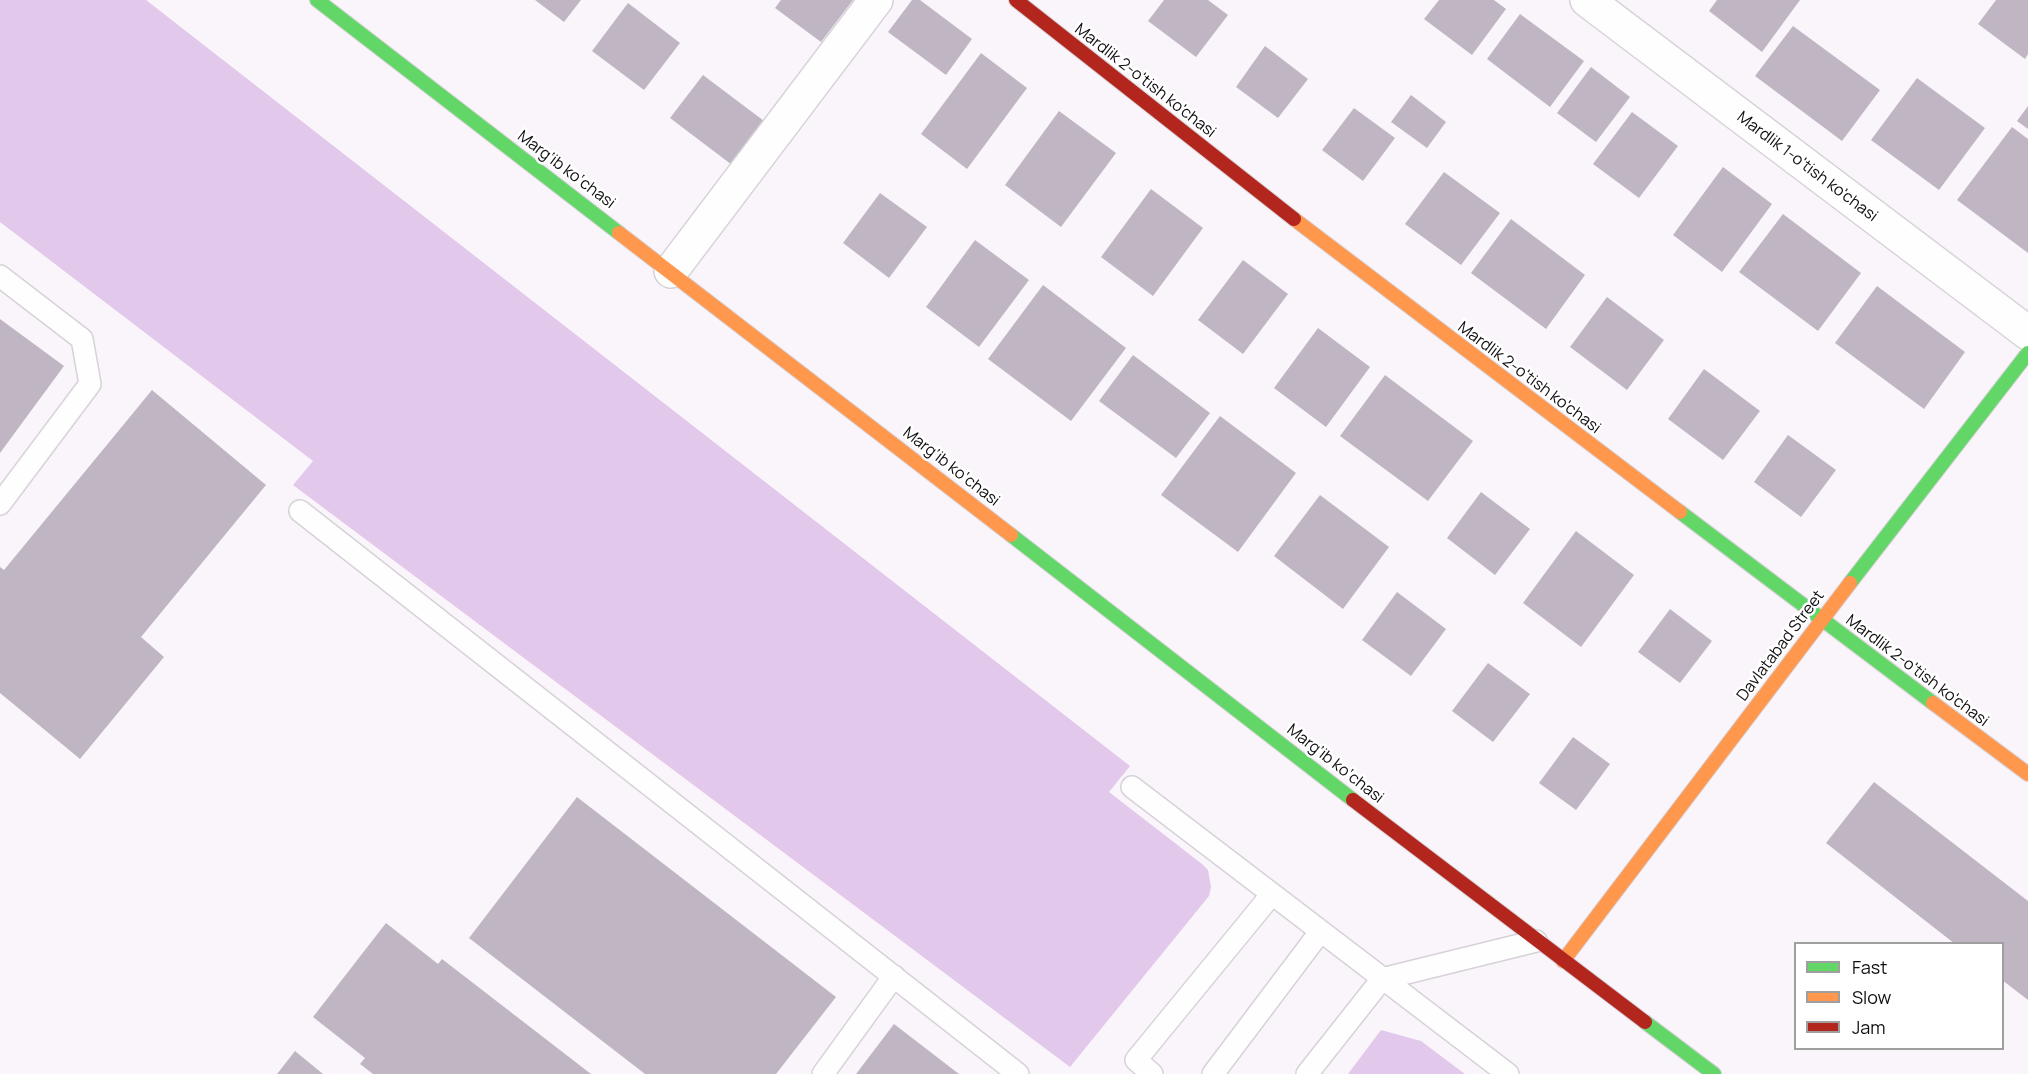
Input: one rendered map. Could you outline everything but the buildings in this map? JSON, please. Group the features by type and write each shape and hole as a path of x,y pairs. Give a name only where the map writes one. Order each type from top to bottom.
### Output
{"street":[{"name":"Marg‘ib ko‘chasi","path":"317,0 671,271 1563,962 1714,1074"},
{"path":"671,271 876,0"},
{"name":"Mardlik 2-o'tish ko'chasi","path":"1016,0 1351,264 2028,774"},
{"name":"Mardlik 1-o'tish ko'chasi","path":"1587,0 2028,333"},
{"name":"Davlatabad Street","path":"1563,962 1821,620 2028,353"}],"lane":[{"path":"0,276 82,339 90,384 0,504"},
{"path":"300,512 1018,1074"},
{"path":"1132,787 1508,1074"},
{"path":"1152,1074 1136,1060 1272,894"},
{"path":"1213,1074 1320,932"},
{"path":"1307,1074 1382,979 1536,941"},
{"path":"822,1074 894,976"}],"shaded area":[{"path":"0,0 146,0 1130,766 1109,792 1202,864 1208,870 1211,887 1209,896 1070,1067 293,485 313,461 0,222"},
{"path":"1381,1030 1421,1041 1465,1074 1348,1074"}],"traffic: fast":[{"path":"317,0 619,233"},
{"path":"1850,583 2028,353"},
{"path":"1680,512 1933,703"},
{"path":"1011,535 1353,800"},
{"path":"1645,1022 1714,1074"}],"traffic: slow":[{"path":"1294,219 1680,512"},
{"path":"619,233 1011,535"},
{"path":"1563,961 1850,583"},
{"path":"1933,703 2028,774"}],"traffic: jam":[{"path":"1016,0 1294,219"},
{"path":"1353,800 1645,1022"}]}
